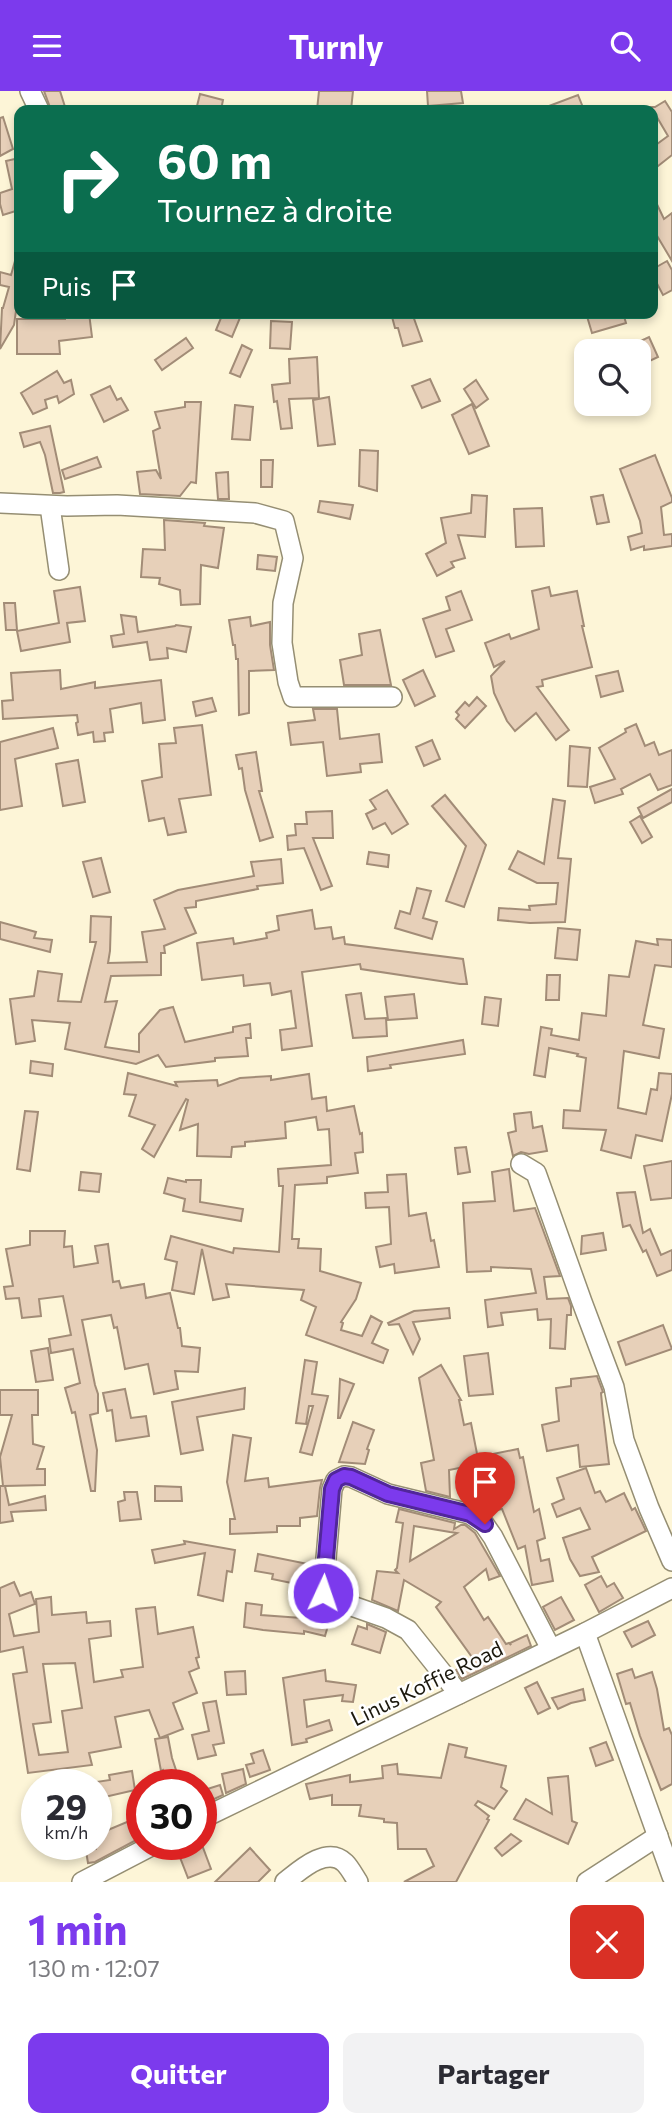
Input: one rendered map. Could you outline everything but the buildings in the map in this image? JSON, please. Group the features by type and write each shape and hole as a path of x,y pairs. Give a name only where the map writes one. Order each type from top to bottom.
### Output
{"street":[{"path":"0,503 50,506 117,505 255,513 284,521 293,558 284,603 282,643 293,697 391,697"},
{"path":"50,506 59,570"},
{"path":"521,1164 536,1173 614,1387 624,1440 672,1561"},
{"path":"459,1694 408,1630 386,1618 332,1599 323,1593 332,1489 336,1480 344,1476 351,1477 388,1494 470,1514 485,1524 551,1649"},
{"name":"Linus Koffie Road","path":"217,1811 672,1588"},
{"path":"585,1633 672,1876"},
{"path":"587,1882 658,1836"},
{"path":"285,1882 306,1864 328,1857 343,1861 358,1882"},
{"path":"82,1882 126,1859"}],"route":[{"path":"323,1593 332,1489 336,1480 344,1476 388,1494 470,1514 485,1524"}]}
